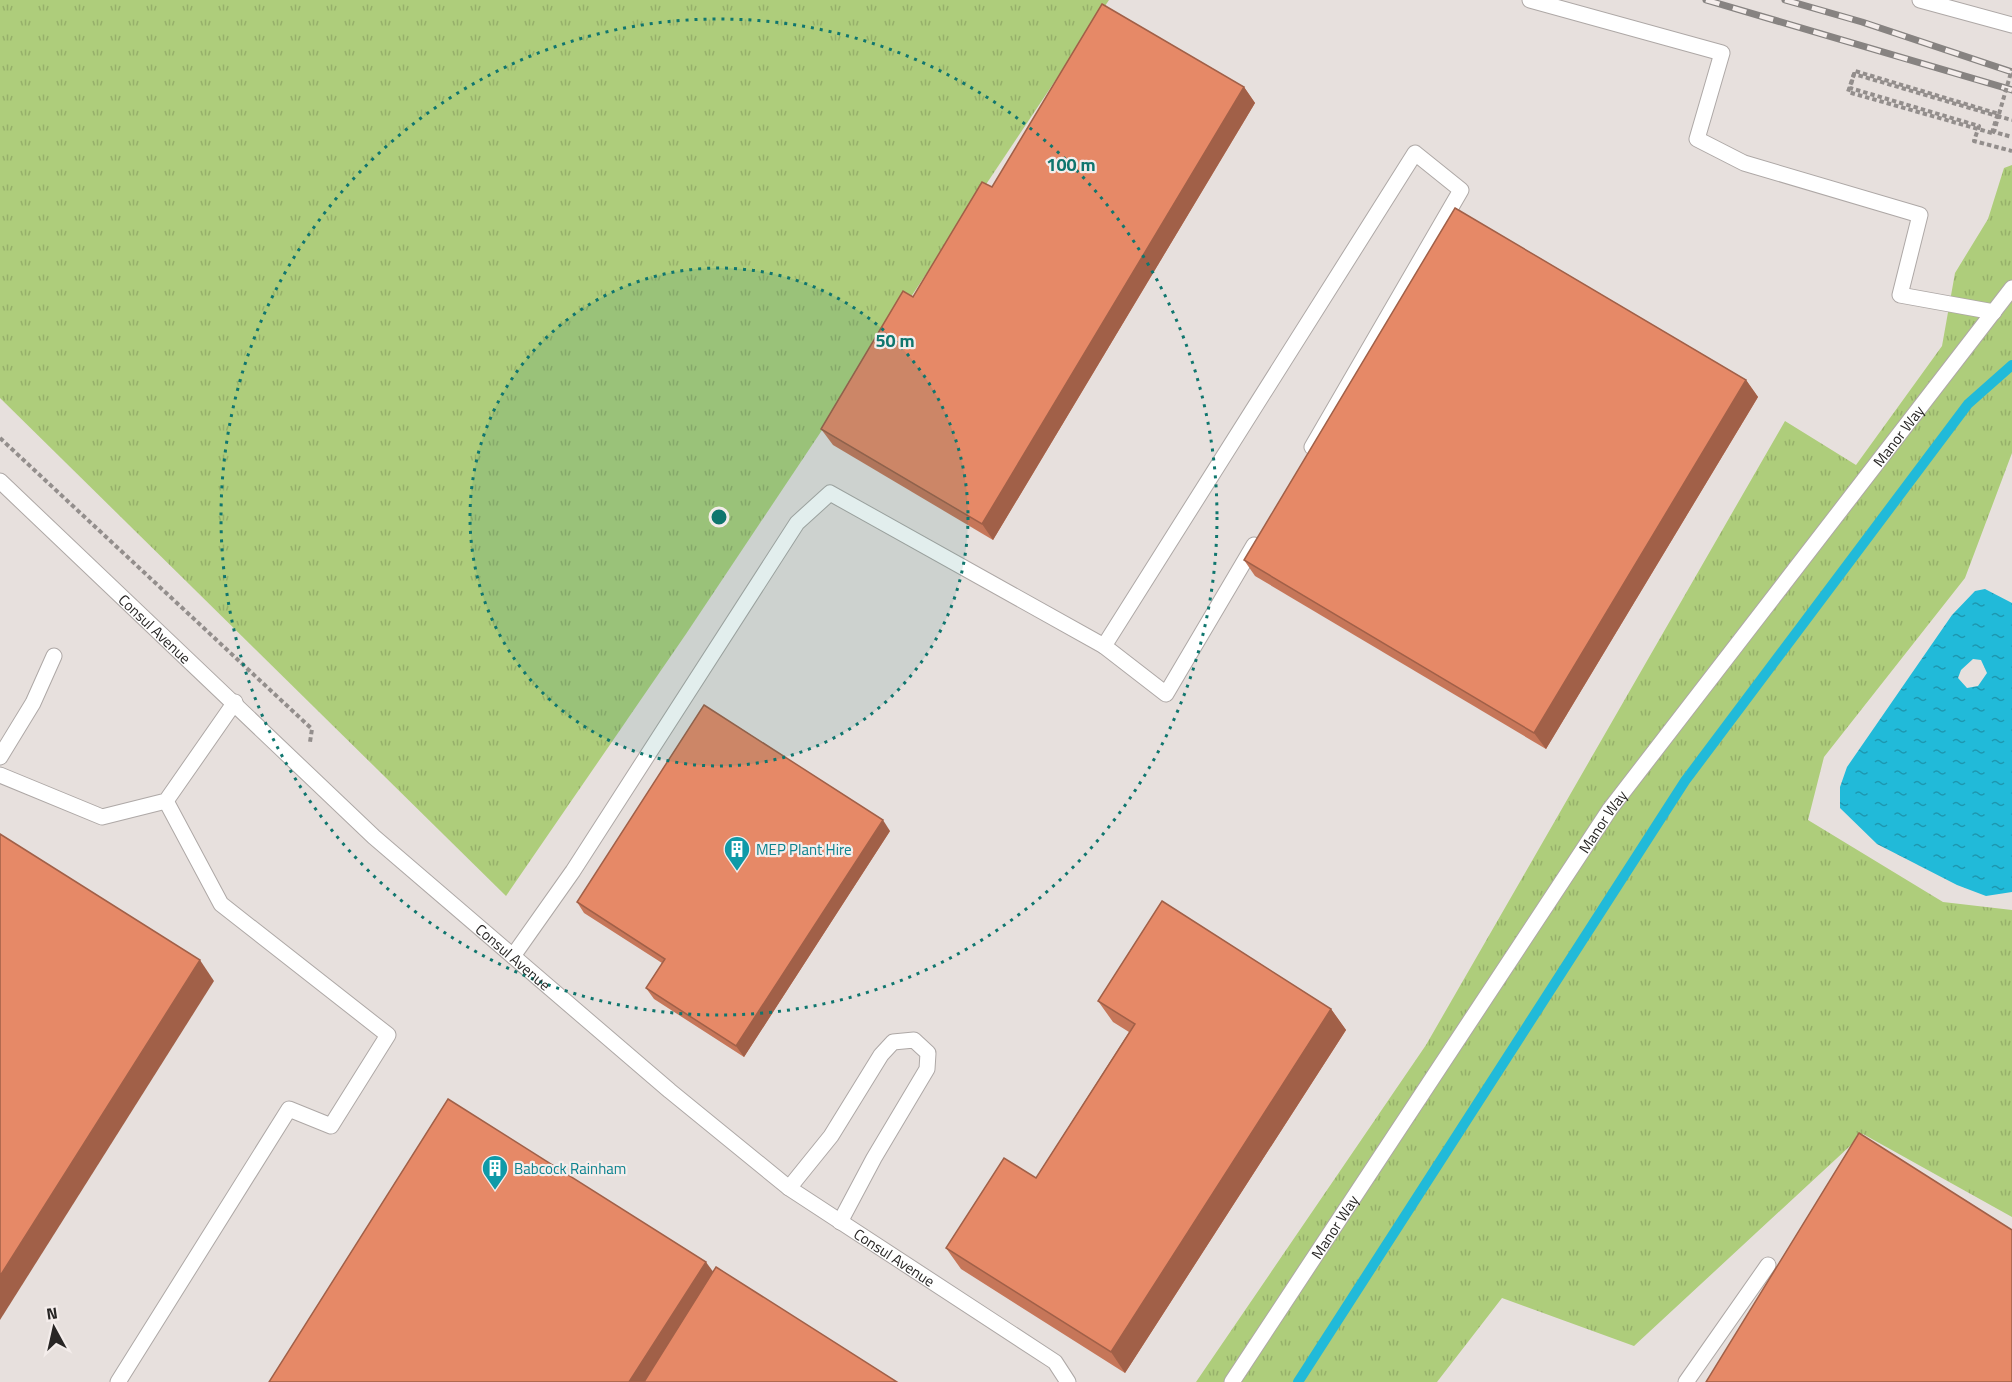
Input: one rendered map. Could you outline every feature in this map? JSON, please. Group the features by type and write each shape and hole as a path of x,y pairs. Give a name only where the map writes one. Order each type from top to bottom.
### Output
{"lane":[{"path":"1530,0 1722,53 1697,139 1744,163 1920,215 1900,296 1994,312"},
{"path":"1920,0 2012,25"},
{"path":"1104,646 1415,153 1461,190 1302,465"},
{"name":"Manor Way","path":"1232,1382 1610,809 2012,288"},
{"name":"Consul Avenue","path":"0,481 235,702 374,837 513,956 789,1188 1055,1362 1068,1382"},
{"path":"513,956 573,871 797,523 830,493 1104,646 1166,693 1260,535"},
{"path":"0,757 33,703 54,656"},
{"path":"0,776 102,817 166,801 235,702"},
{"path":"118,1382 289,1109 331,1126 388,1035 221,904 166,801"},
{"path":"789,1188 831,1136 880,1055 893,1042 914,1040 928,1053 927,1069 874,1158 840,1222"},
{"path":"1686,1382 1768,1265"}],"path":[{"path":"2012,69 1998,115 1992,133 1848,92 1855,71 1998,115 2012,120"},
{"path":"1998,115 1854,74 1850,88 1979,126 1974,141 2012,151"},
{"path":"1998,115 1994,132 2012,137"},
{"path":"0,438 312,729 306,771"}],"green space":[{"path":"0,0 1109,0 686,634 506,896 0,398"},
{"path":"2012,165 2012,453 1965,578 1824,757 1808,820 1943,902 2012,910 2012,1217 1863,1134 1634,1346 1502,1298 1437,1382 1196,1382 1426,1045 1785,421 1856,465 1942,346 1955,273 1988,219 2004,168"}],"water":[{"path":"1985,589 2012,603 2012,892 1986,896 1957,885 1877,844 1840,808 1840,787 1847,767 1952,615 1975,591","holes":["1973,659 1981,660 1987,673 1978,686 1967,688 1958,678 1961,670"]}],"building":[{"path":"1102,4 1244,87 982,524 821,429 903,291 913,297 982,182 992,187"},
{"path":"1455,208 1746,380 1534,733 1244,560"},
{"name":"MEP Plant Hire","path":"704,705 883,820 736,1046 646,988 665,959 577,902"},
{"path":"0,834 200,960 0,1276"},
{"path":"1162,901 1331,1009 1111,1352 946,1248 1004,1158 1036,1178 1135,1024 1098,1001"},
{"name":"Babcock Rainham","path":"448,1099 706,1262 629,1382 269,1382"},
{"path":"1859,1133 2012,1230 2012,1382 1706,1382"},
{"path":"716,1267 897,1382 644,1382"}],"waterway":[{"path":"1298,1382 1685,781 1968,404 2012,365"}],"railway":[{"path":"1706,0 2012,90"},
{"path":"1785,0 1862,22 2012,72"}],"place":[{"name":"MEP Plant Hire","path":"737,872"},
{"name":"Babcock Rainham","path":"495,1191"}]}
